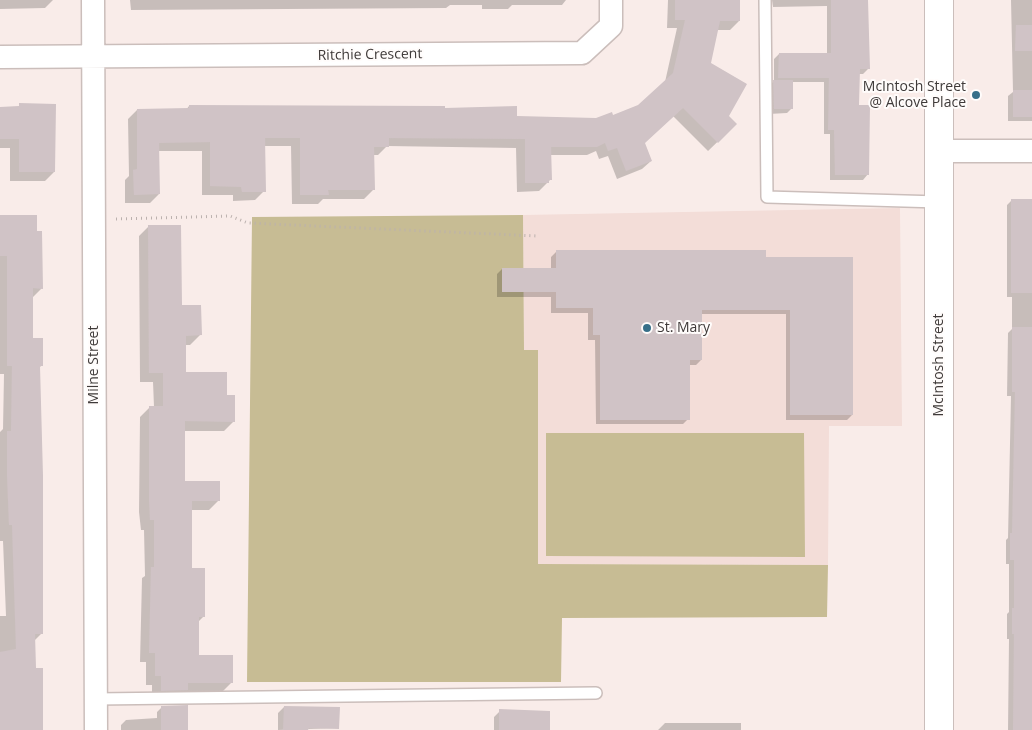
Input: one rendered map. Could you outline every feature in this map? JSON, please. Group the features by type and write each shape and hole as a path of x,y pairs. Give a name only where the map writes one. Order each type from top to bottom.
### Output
{"street":[{"name":"Milne Street","path":"93,0 96,730"},
{"name":"Ritchie Crescent","path":"0,57 582,54 611,26 611,0"},
{"name":"McIntosh Street","path":"939,0 940,730"},
{"path":"939,151 1032,151"}],"lane":[{"path":"765,0 767,197 939,202"},
{"path":"96,699 596,693"}],"path":[{"path":"93,219 230,216 248,223 538,236"}],"shaded area":[{"path":"900,208 902,426 829,426 828,565 525,564 523,215"},
{"path":"523,215 524,350 538,350 538,564 828,565 827,617 562,618 561,682 247,682 252,217"},
{"path":"546,433 804,433 805,557 546,556"}],"building":[{"path":"675,0 740,0 740,21 720,21 711,63 747,84 729,116 737,124 718,143 683,108 645,143 652,161 626,171 617,148 608,151 605,143 597,147 551,147 552,180 549,180 549,183 525,183 525,139 389,138 389,147 374,147 375,190 328,190 329,195 300,195 300,138 265,138 266,192 242,192 241,187 210,186 210,142 159,143 160,194 134,195 133,170 137,169 137,109 189,108 189,105 445,106 445,108 517,106 517,116 596,118 612,112 613,115 638,105 673,73 685,20 675,20"},
{"path":"831,0 868,0 870,69 860,69 859,105 870,105 869,175 835,175 834,130 828,130 829,78 778,78 779,53 831,53"},
{"path":"1016,25 1032,25 1032,51 1015,51"},
{"path":"773,80 793,80 793,109 774,109"},
{"path":"1013,90 1032,90 1032,117 1013,117"},
{"path":"19,103 56,104 55,172 19,172 19,139 0,139 0,107 19,106"},
{"path":"1011,199 1032,199 1032,293 1011,293"},
{"path":"0,215 37,215 37,231 42,231 43,289 33,288 33,338 43,338 43,366 40,366 43,476 43,634 35,634 36,668 43,668 43,730 0,730 0,652 16,649 12,525 9,525 7,476 7,431 11,431 12,366 7,366 7,256 0,256"},
{"path":"148,225 181,225 182,305 201,305 202,335 186,336 186,372 227,372 227,395 235,395 235,422 185,421 185,481 220,481 220,501 192,501 192,568 205,568 205,617 199,617 199,655 233,655 233,683 188,683 188,690 161,691 161,676 155,676 155,653 149,653 151,567 154,567 154,520 150,520 149,501 149,406 163,406 163,373 149,373"},
{"name":"St. Mary","path":"556,250 766,250 766,257 853,257 853,415 790,415 790,310 702,310 702,360 690,360 690,420 600,420 600,335 593,335 593,308 556,308 556,292 502,292 502,268 556,268"},
{"path":"1012,327 1032,327 1032,730 1013,730 1014,634 1012,634 1012,608 1014,608 1014,560 1010,560 1010,533 1012,533 1015,392 1012,392"},
{"path":"188,705 188,730 161,730 161,706"},
{"path":"284,706 340,707 339,729 309,728 308,730 283,730"},
{"path":"499,709 550,711 550,730 499,730"}],"place":[{"name":"McIntosh Street @ Alcove Place","path":"976,95"},
{"name":"St. Mary","path":"647,328"}]}
